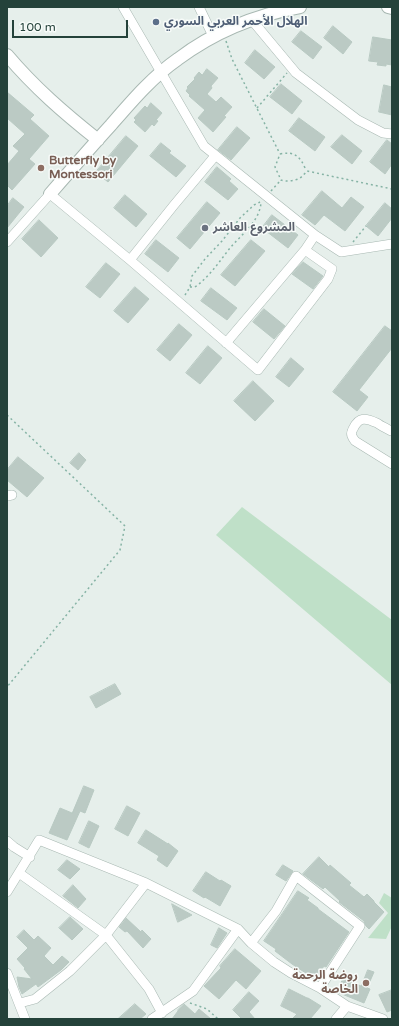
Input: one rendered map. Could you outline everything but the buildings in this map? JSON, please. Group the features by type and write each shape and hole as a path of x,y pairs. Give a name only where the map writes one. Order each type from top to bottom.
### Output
{"street":[{"path":"123,7 204,146 315,235 341,252 392,244"},
{"path":"199,7 218,34"},
{"path":"7,242 129,105 161,72 189,51 218,34 251,19 300,7"},
{"path":"388,7 392,8"},
{"path":"251,19 296,73 358,120 383,134 392,134"},
{"path":"7,55 50,101 98,140"},
{"path":"130,260 216,156"},
{"path":"50,194 130,260 258,370 328,279 332,269 305,250"},
{"path":"226,343 305,250 315,235"},
{"path":"391,431 368,419 364,419 360,420 356,424 351,434 355,441 392,464"},
{"path":"7,892 40,840 146,882 238,929 251,943 274,962 291,973 320,988 347,1006 383,1019"},
{"path":"7,841 14,847 30,856"},
{"path":"19,873 106,935 150,989 162,1013"},
{"path":"251,943 276,911 296,876 360,926 320,988"},
{"path":"20,1003 35,999 70,970 106,935 146,882"},
{"path":"152,1019 193,991 238,929"},
{"path":"7,973 25,1019"},
{"path":"336,1019 342,1014 347,1006"}],"path":[{"path":"218,34 280,154"},
{"path":"257,108 290,70"},
{"path":"280,154 295,154 301,159 305,168"},
{"path":"280,154 274,167 281,180 284,181 302,178 307,170 392,189"},
{"path":"185,295 190,287 192,276 205,259 222,241 240,218 254,205 262,201 257,216 250,227 229,249 203,281 195,287 190,287"},
{"path":"344,252 366,226"},
{"path":"7,415 125,526 120,550 7,687"},
{"path":"179,1001 207,1009 218,1019"}],"green space":[{"path":"242,507 392,620 392,685 216,535"},
{"path":"384,893 392,898 392,926 386,939 368,938 388,913 379,903"}],"place":[{"name":"الهلال الأحمر العربي السوري","path":"156,22"},
{"name":"Butterfly by Montessori","path":"41,168"},
{"name":"المشروع العاشر","path":"205,228"},
{"name":"روضة الرحمة الخاصة","path":"366,983"}]}
